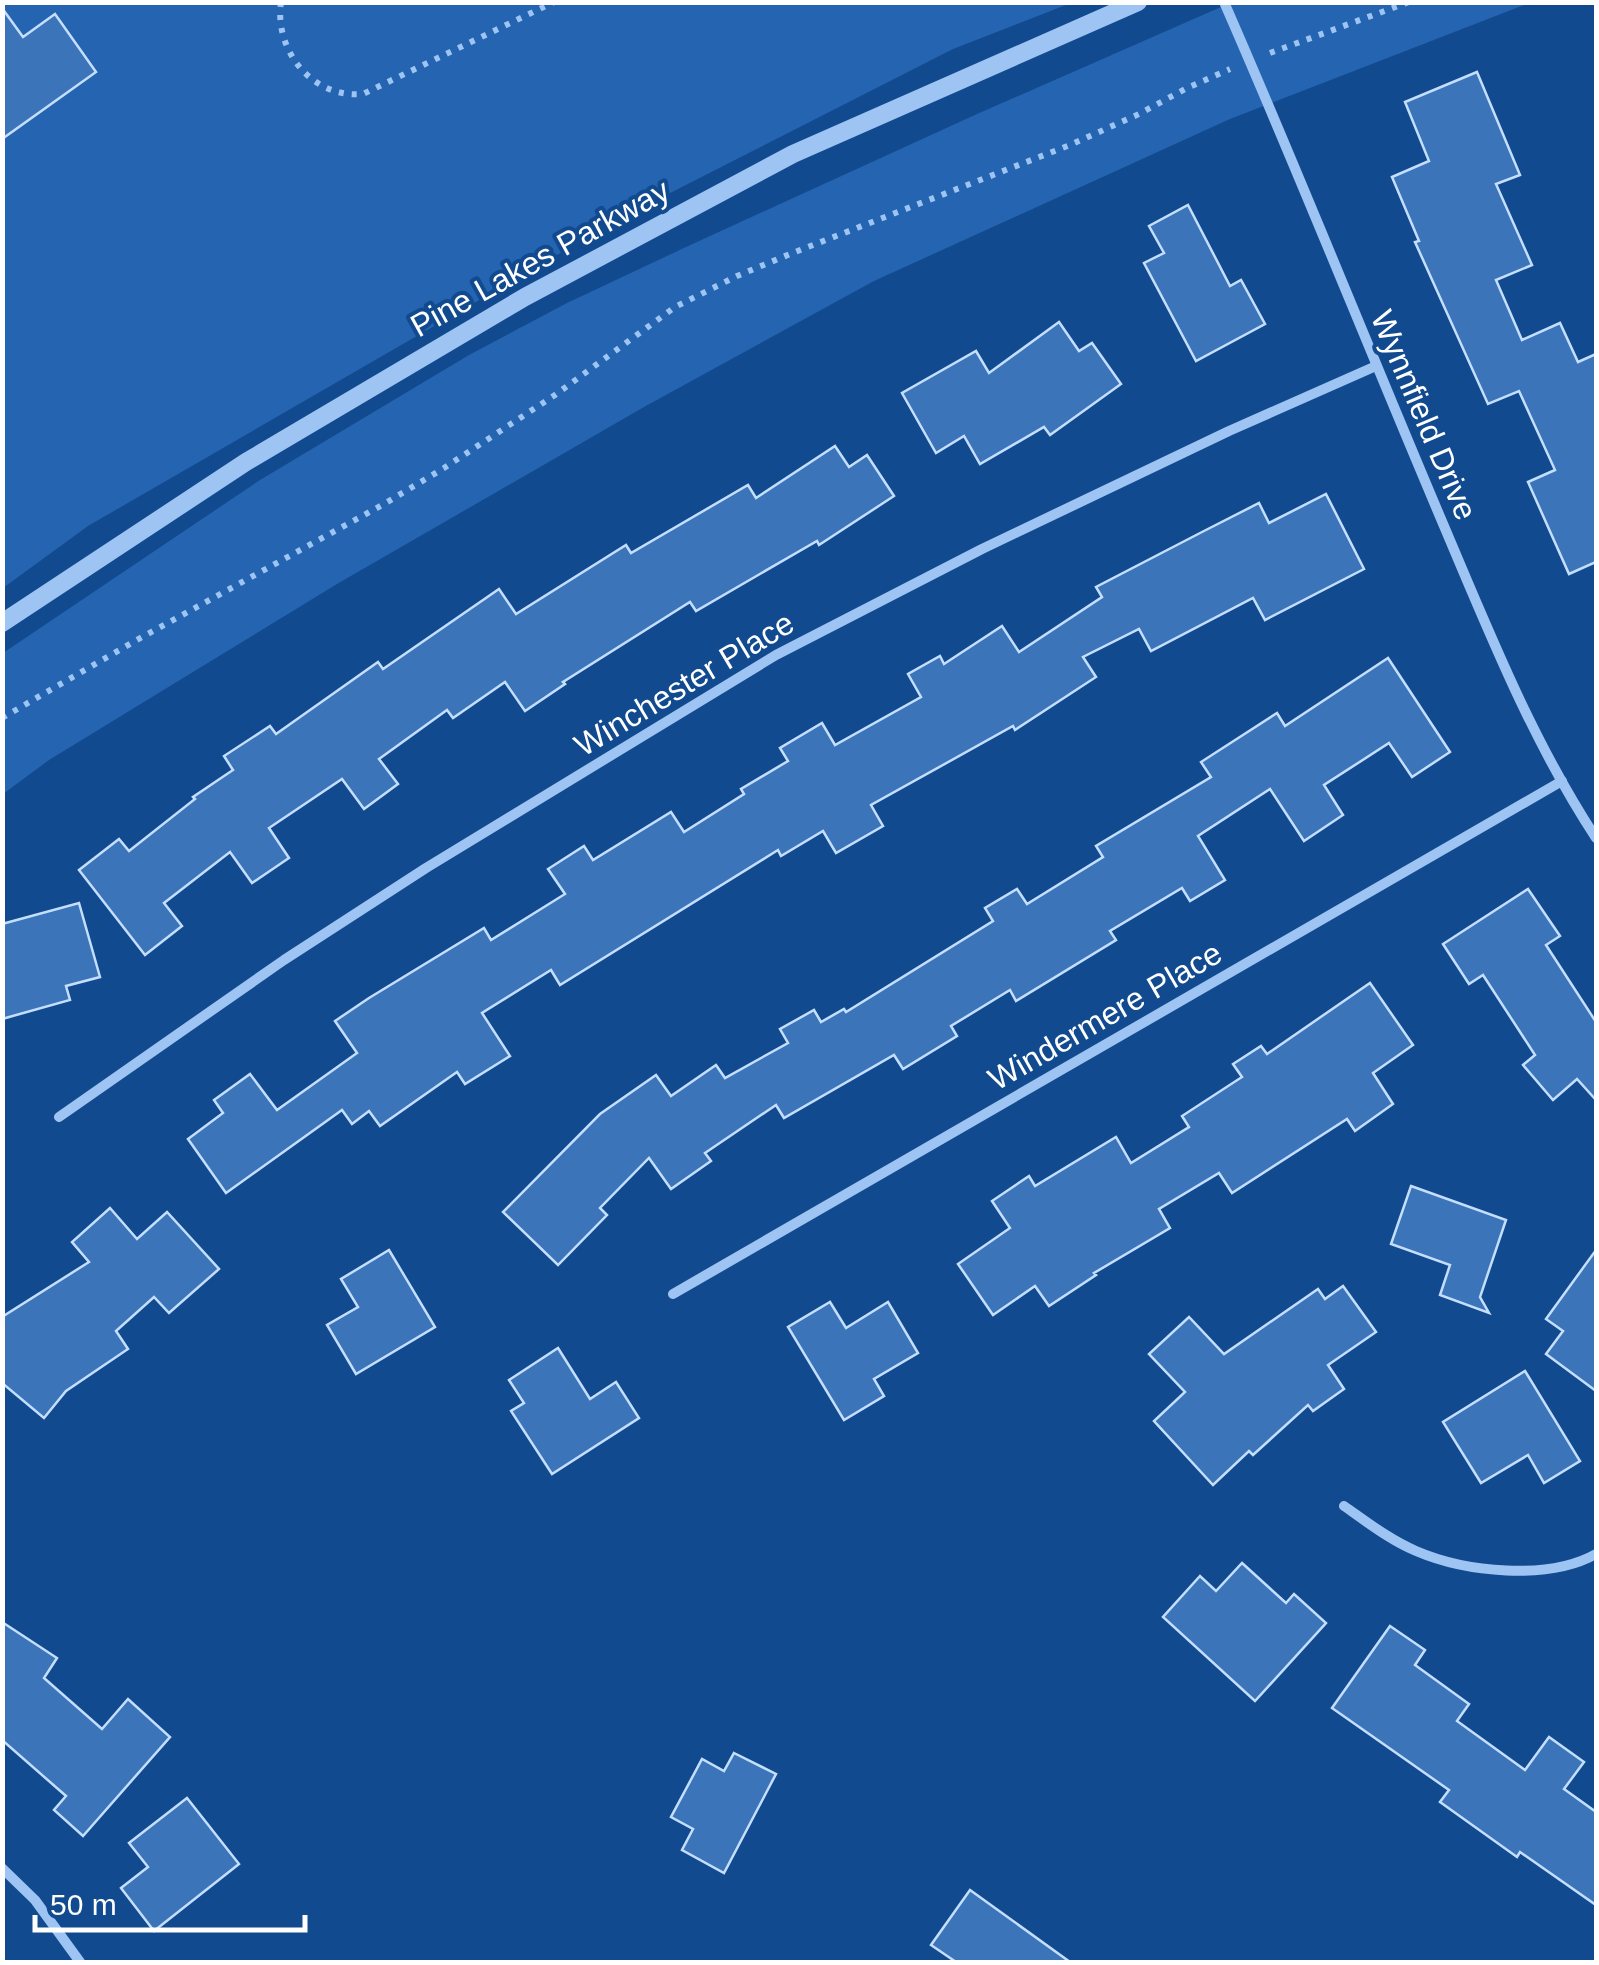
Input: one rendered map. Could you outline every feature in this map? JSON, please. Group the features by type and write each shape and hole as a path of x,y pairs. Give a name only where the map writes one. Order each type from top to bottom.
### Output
{"street":[{"name":"Pine Lakes Parkway","path":"2,623 246,462 525,297 793,154 1138,2"},
{"name":"Wynnfield Drive","path":"1224,2 1503,662 1562,782 1596,838"},
{"name":"Winchester Place","path":"59,1117 284,960 426,868 776,655 982,548 1228,430 1376,366"},
{"name":"Windermere Place","path":"673,1294 1562,782"},
{"path":"1344,1506 1416,1551 1454,1564 1488,1569 1553,1568 1596,1554"},
{"path":"2,1868 43,1910 80,1962"}],"path":[{"path":"282,2 285,41 294,62 304,75 348,96 363,94 554,2"},
{"path":"1271,52 1409,2"},
{"path":"2,718 444,468 674,308 772,262 1070,144 1226,70"}],"shaded area":[{"path":"3,3 1071,3 953,49 621,218 88,526 3,588"},
{"path":"1230,3 1529,3 1230,119 874,281 644,407 337,584 49,760 3,794 3,653 260,480 469,355 567,303 977,114"}],"building":[{"path":"2,8 23,37 55,14 96,72 2,139"},
{"path":"1477,72 1520,175 1496,184 1532,265 1496,280 1522,340 1560,323 1578,362 1596,354 1596,562 1569,574 1528,482 1555,470 1519,391 1488,404 1415,242 1419,241 1392,177 1429,161 1405,102"},
{"path":"1188,205 1230,286 1241,280 1265,324 1196,361 1144,263 1164,253 1149,226"},
{"path":"1059,322 1079,351 1092,343 1121,384 1050,435 1044,427 980,464 964,436 936,453 902,393 976,351 989,373"},
{"path":"835,446 849,467 867,455 894,496 819,545 817,541 696,611 690,602 563,682 525,711 505,682 453,718 447,710 379,759 398,784 364,809 342,779 269,828 289,858 252,883 230,852 164,903 182,926 145,955 79,870 119,839 129,851 193,797 233,770 224,756 270,726 276,734 378,662 383,669 499,589 516,614 626,545 631,553 748,485 756,498"},
{"path":"1326,494 1364,569 1265,620 1253,598 1151,651 1139,629 1083,657 1096,677 1015,730 1013,726 871,805 883,826 836,853 823,831 781,856 778,850 560,985 551,970 482,1013 510,1056 465,1084 457,1072 380,1126 369,1111 352,1124 342,1110 226,1193 188,1139 223,1113 214,1100 250,1074 277,1110 357,1053 335,1021 484,928 491,940 565,894 548,869 584,846 593,860 671,812 684,832 744,794 741,789 788,761 780,748 822,723 835,745 921,697 908,674 940,656 944,664 1002,626 1019,652 1102,597 1096,587 1202,532 1259,503 1269,523"},
{"path":"1388,658 1450,752 1412,777 1389,743 1324,785 1343,815 1304,841 1270,789 1198,836 1225,880 1190,901 1182,888 1110,931 1116,940 1016,1001 1010,990 951,1026 957,1036 903,1069 894,1055 784,1118 776,1105 705,1153 711,1161 671,1189 649,1158 600,1208 607,1215 558,1265 503,1212 600,1114 656,1075 671,1096 716,1065 725,1078 788,1043 780,1029 814,1010 821,1022 844,1009 846,1012 993,921 985,908 1017,889 1027,904 1103,857 1096,846 1211,777 1201,762 1277,713 1285,726"},
{"path":"1528,889 1560,936 1546,945 1596,1022 1596,1100 1577,1079 1553,1100 1523,1065 1535,1055 1483,975 1469,984 1443,944"},
{"path":"79,903 100,977 66,986 70,1000 2,1019 2,924"},
{"path":"1370,983 1413,1045 1373,1073 1393,1104 1355,1131 1347,1119 1232,1193 1219,1173 1159,1209 1170,1228 1094,1273 1049,1306 1035,1286 993,1315 958,1264 1010,1228 992,1201 1029,1176 1035,1186 1116,1137 1131,1163 1189,1127 1182,1116 1242,1077 1233,1064 1261,1046 1267,1054"},
{"path":"1411,1186 1506,1220 1480,1297 1489,1313 1440,1295 1450,1265 1391,1244"},
{"path":"110,1208 137,1239 167,1212 219,1269 169,1313 154,1297 116,1331 128,1349 66,1391 44,1418 2,1383 2,1317 89,1262 72,1242"},
{"path":"389,1250 435,1327 356,1374 327,1325 358,1307 341,1279"},
{"path":"1596,1250 1596,1391 1546,1354 1563,1331 1546,1319"},
{"path":"1343,1286 1376,1332 1328,1365 1344,1389 1313,1411 1308,1405 1213,1485 1154,1421 1185,1392 1149,1354 1189,1317 1224,1354 1318,1289 1325,1299"},
{"path":"830,1302 846,1328 888,1302 918,1353 874,1379 884,1396 844,1420 788,1327"},
{"path":"558,1348 590,1399 616,1382 639,1418 552,1474 511,1411 524,1403 509,1380"},
{"path":"1525,1371 1580,1461 1544,1483 1528,1455 1481,1483 1443,1422"},
{"path":"1242,1563 1286,1603 1294,1594 1326,1623 1255,1701 1163,1617 1200,1576 1216,1591"},
{"path":"2,1622 57,1658 44,1678 102,1729 128,1699 170,1737 83,1836 54,1810 66,1796 2,1740"},
{"path":"1390,1626 1425,1650 1415,1665 1469,1704 1457,1721 1525,1770 1549,1737 1584,1762 1564,1789 1596,1812 1596,1905 1520,1852 1517,1857 1440,1802 1449,1790 1332,1708"},
{"path":"734,1753 776,1774 724,1873 682,1850 693,1829 671,1817 702,1759 724,1771"},
{"path":"187,1798 239,1864 154,1931 121,1888 148,1867 129,1843"},
{"path":"970,1890 1070,1962 956,1962 931,1945"}]}
